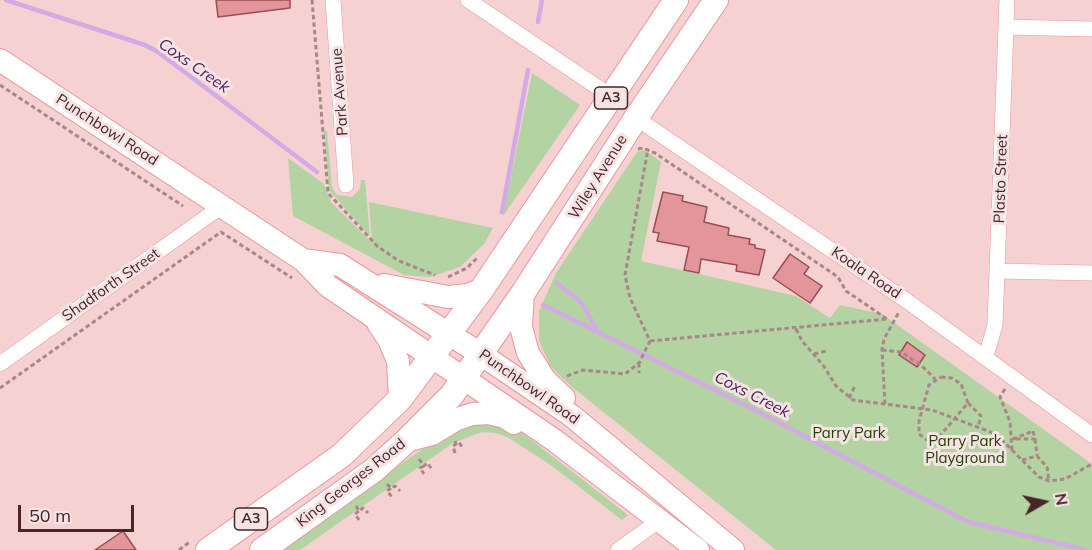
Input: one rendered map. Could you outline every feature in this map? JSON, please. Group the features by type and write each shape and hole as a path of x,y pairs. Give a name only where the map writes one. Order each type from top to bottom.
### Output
{"highway":[{"name":"A3","path":"451,334 676,0"},
{"name":"Wiley Avenue","path":"479,353 524,293 636,118 716,0"},
{"name":"King Georges Road","path":"208,550 342,455 400,399 451,334"},
{"name":"King Georges Road","path":"262,550 374,470 415,455 479,353"}],"main road":[{"name":"Punchbowl Road","path":"0,60 303,260 328,286 434,356 554,440 698,550"},
{"name":"Punchbowl Road","path":"303,260 340,265 374,284 451,334 572,416 734,550"},
{"path":"374,284 397,286 448,297 482,289"},
{"path":"524,293 521,327 528,353 545,380 564,398 572,416"},
{"path":"372,315 389,340 398,361 400,399"},
{"path":"415,455 432,434 455,420 472,414 489,413 505,417 530,433 554,440"}],"street":[{"name":"Park Avenue","path":"333,0 346,184"},
{"path":"468,0 612,97"},
{"name":"Plasto Street","path":"986,356 995,325 1006,0"},
{"path":"1006,27 1092,29"},
{"name":"Koala Road","path":"636,118 907,301 1092,435"},
{"name":"Shadforth Street","path":"0,364 222,206"},
{"path":"998,271 1092,273"},
{"path":"618,550 660,520"}],"path":[{"path":"312,0 327,187 333,201 387,254 411,267 432,273 439,280 459,272 482,254"},
{"name":"Punchbowl Road","path":"0,85 183,206"},
{"path":"631,156 639,148 648,149 838,277 846,291 887,319 649,342"},
{"path":"639,373 639,363 649,342 630,298 625,275 648,149"},
{"name":"Shadforth Street","path":"0,388 221,232"},
{"path":"885,404 882,350 892,323 907,301"},
{"path":"796,329 802,341 836,386 849,398 867,403 922,408 956,418 996,434 1039,477 1048,481 1065,480 1092,464"},
{"path":"882,350 901,352 921,365 934,379"},
{"path":"814,354 825,351"},
{"path":"561,382 573,372 583,370 625,374 639,363"},
{"path":"968,403 937,439 932,441 919,434 922,408 929,385 934,379 947,377 957,381 965,389 968,403 981,416 978,427"},
{"path":"1012,378 1000,397 1006,410 1013,439 1012,451"},
{"path":"849,398 855,386"},
{"path":"1013,439 1033,430 1037,456 1047,467 1048,481"},
{"path":"452,436 456,444"},
{"path":"1013,439 1035,439"},
{"path":"932,441 933,461"},
{"path":"456,444 459,442 463,448"},
{"path":"455,453 453,446 456,444"},
{"path":"415,455 424,466"},
{"path":"1022,460 1037,456"},
{"path":"424,474 420,468 428,463 432,469"},
{"path":"378,488 394,476"},
{"path":"386,482 391,488"},
{"path":"392,497 387,491 395,486 400,491"},
{"path":"346,510 363,499"},
{"path":"355,504 359,510"},
{"path":"358,520 355,514 359,510 363,508 368,513"}],"green space":[{"path":"532,73 580,105 503,216"},
{"path":"324,131 327,131 332,187 337,195 352,197 360,189 361,180 365,180 370,237 329,190"},
{"name":"Parry Park","path":"645,150 661,162 641,261 796,296 830,318 840,305 882,314 1092,464 1092,550 776,550 572,387 550,366 539,340 539,311 556,273 637,152"},
{"path":"288,158 324,184 331,202 372,243 369,202 493,228 484,244 460,267 430,277 404,275 293,216"},
{"path":"474,420 516,430 525,435 628,515 622,520 552,466 509,438 496,433 482,432 453,443 300,550 279,550 438,438"}],"building":[{"path":"216,0 290,0 290,8 218,17"},
{"path":"663,192 683,196 682,201 707,207 704,222 729,228 728,235 750,239 749,244 765,250 759,275 736,271 737,265 701,259 699,273 684,270 689,247 657,241 659,233 653,232"},
{"path":"790,254 809,267 804,274 822,286 810,303 773,278"},
{"path":"907,342 925,355 917,367 899,355"},
{"path":"123,531 136,550 95,550"}],"waterway":[{"name":"Coxs Creek","path":"6,0 145,45 158,52 317,172"},
{"path":"538,22 542,0"},
{"path":"502,212 528,70"},
{"path":"557,283 581,302 596,328"},
{"name":"Coxs Creek","path":"543,305 751,408 966,521 1085,550"}],"park label":[{"name":"Parry Park Playground","path":"965,450"}]}
